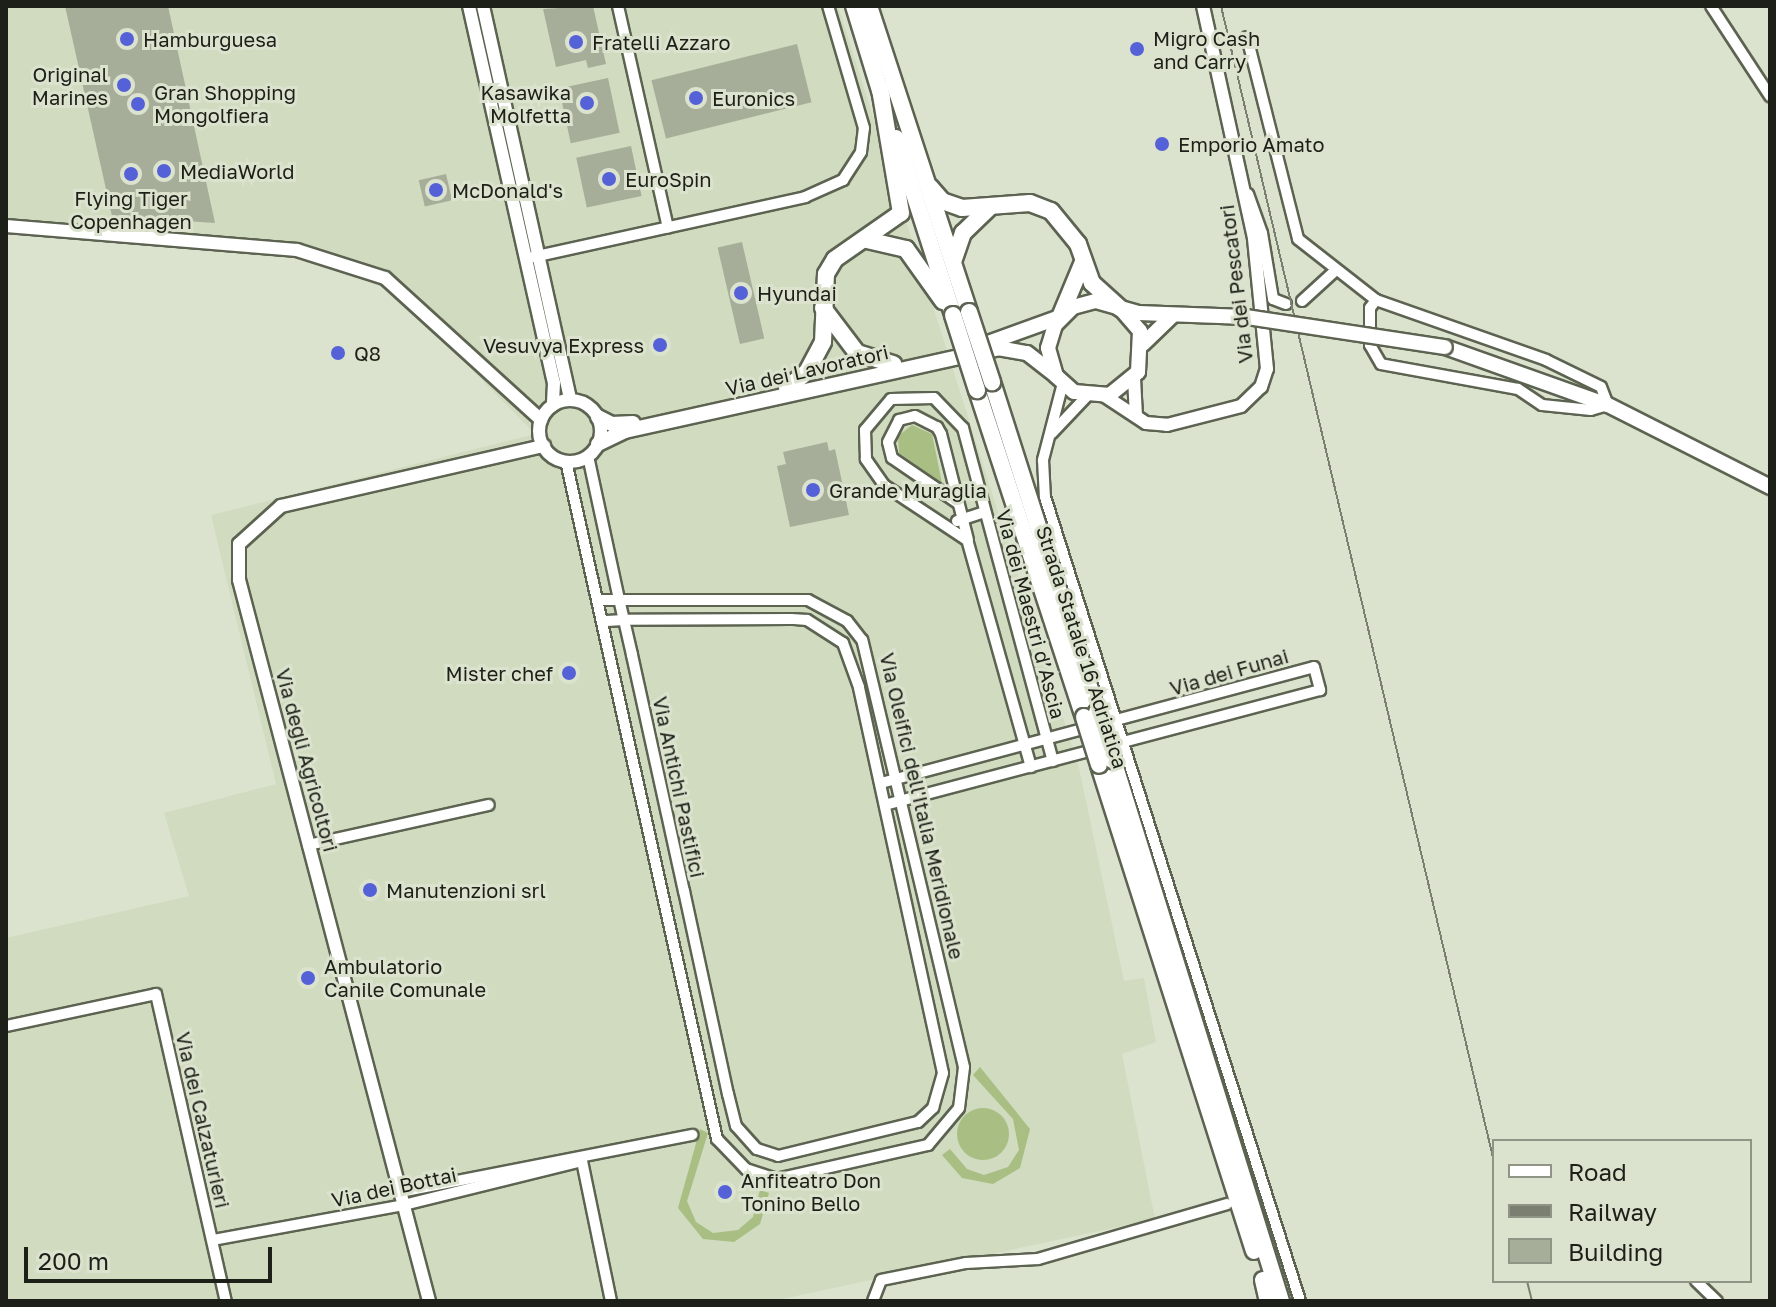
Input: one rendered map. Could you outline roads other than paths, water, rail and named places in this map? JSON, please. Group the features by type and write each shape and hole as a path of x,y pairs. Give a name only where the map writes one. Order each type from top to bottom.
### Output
{"highway":[{"name":"Strada Statale 16 Adriatica","path":"854,6 880,89 961,314 1281,1301"},
{"name":"Strada Statale 16 Adriatica","path":"869,6 952,264 961,314"},
{"path":"787,388 807,372 823,342 822,305 826,274 861,241 895,221 902,201 880,89"},
{"path":"919,164 942,201 972,210 998,204 1030,203 1051,211 1068,227 1092,283 1120,308"},
{"path":"952,264 963,233 998,204"},
{"path":"861,241 885,240 906,249 961,314"},
{"path":"1060,317 1083,262"},
{"path":"822,305 839,338 857,353 893,364"},
{"name":"Strada Statale 16 Adriatica","path":"1106,762 1269,1301"}],"main road":[{"path":"995,345 1089,302 1172,316 1246,317 1391,334 1445,347 1608,405 1770,487"},
{"path":"1120,308 1137,326 1143,344"},
{"path":"995,345 1027,353 1060,380 1087,396 1105,396 1134,378 1143,344 1172,316"},
{"path":"1060,317 1048,348 1060,380"},
{"name":"Via dei Lavoratori","path":"624,428 893,364 995,345"},
{"name":"Via dei Lavoratori","path":"624,428 995,345"},
{"path":"598,417 624,428"},
{"path":"598,444 624,428"}],"street":[{"path":"6,226 297,250 385,278 541,420 544,446 566,461 588,456 598,444 598,417 570,400 469,6"},
{"path":"483,6 533,256 553,405"},
{"path":"618,6 668,227"},
{"path":"533,256 822,193 852,170 864,128 828,6"},
{"name":"Via dei Pescatori","path":"1105,396 1155,426 1175,424 1241,406 1261,387 1268,360 1244,188 1203,6"},
{"path":"1711,6 1770,96"},
{"path":"1247,37 1298,239 1376,300 1546,360 1601,387 1608,405 1591,410 1542,405 1518,389 1381,364 1370,345 1370,308 1376,300"},
{"path":"1244,188 1262,233 1273,299 1286,304"},
{"path":"1302,301 1336,270"},
{"path":"1134,378 1136,414"},
{"path":"1060,380 1049,438 1045,497 1119,721 1259,1193 1300,1301"},
{"name":"Via dei Maestri d’Ascia","path":"1031,767 970,546 947,524 884,485 866,459 865,430 891,399 920,394 956,416 1053,761"},
{"path":"1049,438 1087,396"},
{"path":"541,420 553,405 570,400"},
{"path":"958,503 892,458 889,433 899,420 915,416 937,427 970,546"},
{"name":"Via degli Agricoltori","path":"429,1301 239,580 239,544 281,506 544,446"},
{"name":"Via Antichi Pastifici","path":"588,456 736,1126 757,1149 778,1156 910,1127 933,1108 943,1073"},
{"name":"Via Antichi Pastifici","path":"566,461 710,1121"},
{"path":"947,524 985,512"},
{"name":"Via Oleifici dell'Italia Meridionale","path":"598,600 792,599 827,607 862,640 882,706 964,1067 959,1108 928,1145 783,1179 737,1162 710,1121"},
{"name":"Via Oleifici dell'Italia Meridionale","path":"602,621 807,620 843,643 881,783 943,1073"},
{"name":"Via dei Funai","path":"881,783 1314,667 1320,690 1126,744 886,805"},
{"path":"863,711 882,706"},
{"path":"308,845 489,805"},
{"name":"Via dei Calzaturieri","path":"6,1026 156,994 226,1301"},
{"name":"Via dei Bottai","path":"213,1240 403,1199 561,1157 582,1161 692,1135"},
{"path":"582,1161 611,1301"},
{"path":"873,1301 881,1280 966,1263 1038,1259 1227,1204"},
{"path":"1698,1283 1717,1301"}],"railway":[{"path":"1221,6 1492,1154"},
{"path":"1528,1283 1532,1301"}],"place":[{"name":"Hamburguesa","path":"127,39"},
{"name":"Fratelli Azzaro","path":"576,42"},
{"name":"Migro Cash and Carry","path":"1137,49"},
{"name":"Original Marines","path":"124,85"},
{"name":"Euronics","path":"696,98"},
{"name":"Kasawika Molfetta","path":"587,103"},
{"name":"Gran Shopping Mongolfiera","path":"138,104"},
{"name":"Emporio Amato","path":"1162,144"},
{"name":"MediaWorld","path":"164,171"},
{"name":"Flying Tiger Copenhagen","path":"131,174"},
{"name":"EuroSpin","path":"609,179"},
{"name":"McDonald's","path":"436,190"},
{"name":"Hyundai","path":"741,293"},
{"name":"Vesuvya Express","path":"660,345"},
{"name":"Q8","path":"338,353"},
{"name":"Grande Muraglia","path":"813,490"},
{"name":"Mister chef","path":"569,673"},
{"name":"Manutenzioni srl","path":"370,890"},
{"name":"Ambulatorio Canile Comunale","path":"308,978"},
{"name":"Anfiteatro Don Tonino Bello","path":"725,1192"}]}
